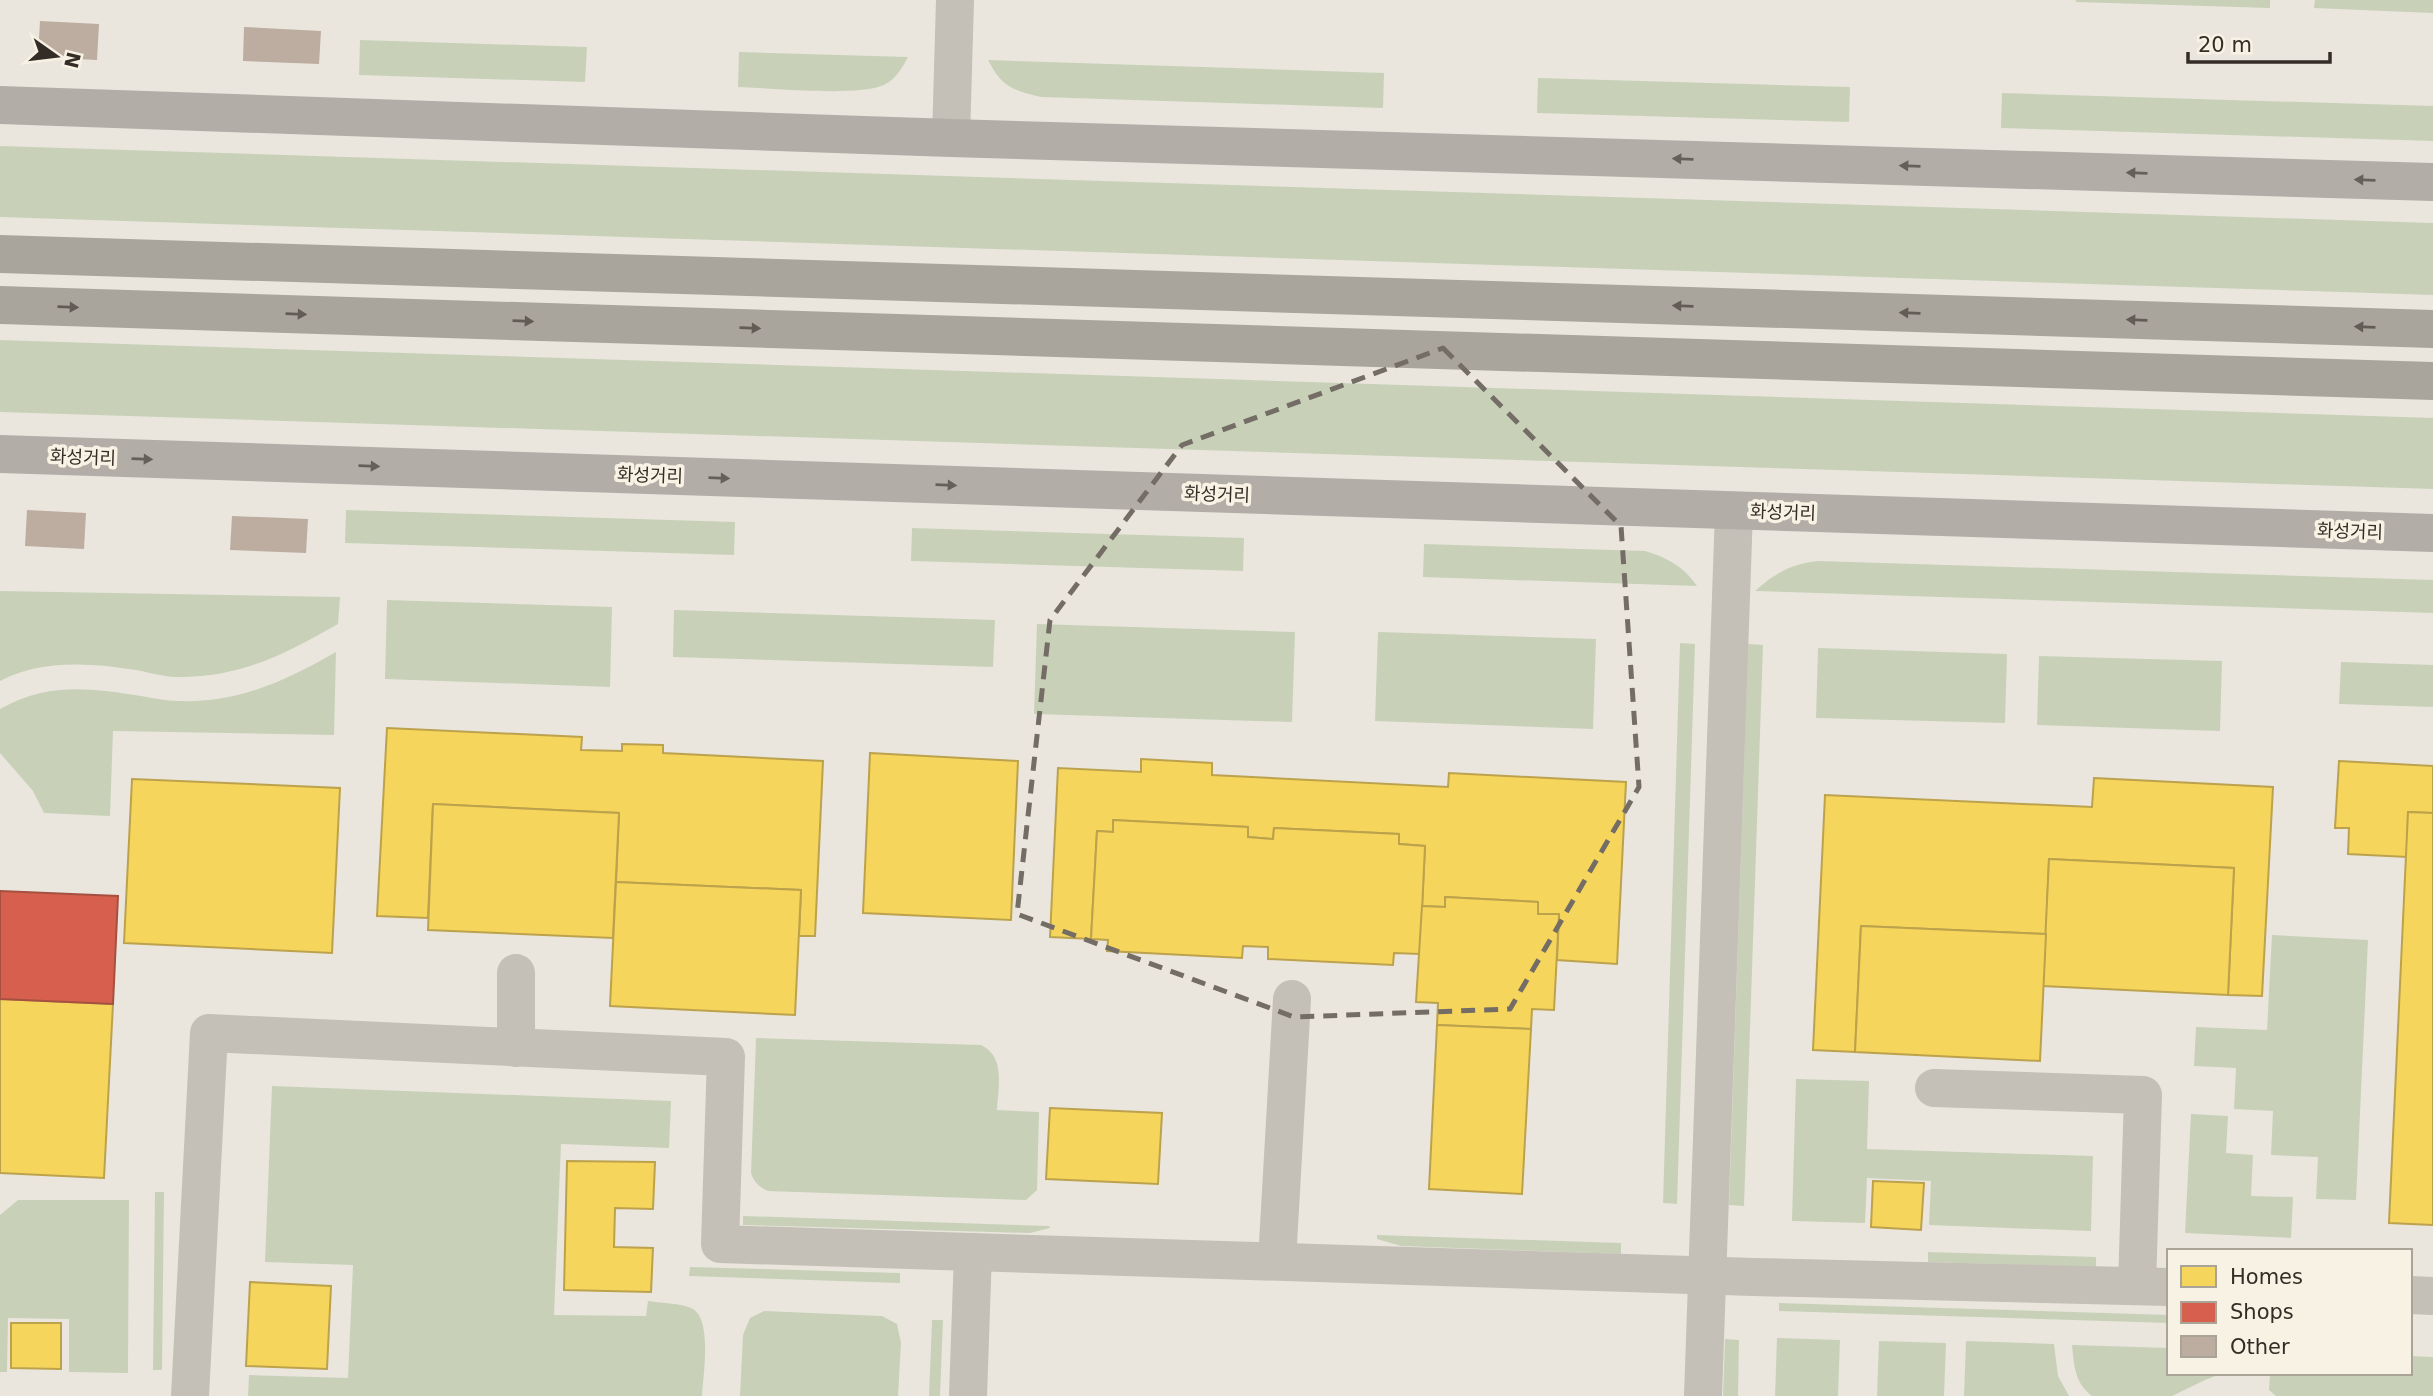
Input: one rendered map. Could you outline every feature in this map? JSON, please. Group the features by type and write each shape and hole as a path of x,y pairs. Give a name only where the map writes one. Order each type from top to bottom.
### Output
{"highway":[{"path":"0,254 2433,329"},
{"path":"0,305 2433,381"}],"main road":[{"path":"0,105 951,138 2433,182"},
{"name":"화성거리","path":"0,454 2433,533"}],"street":[{"path":"951,138 955,0"},
{"path":"1703,1396 1734,511"},
{"path":"516,972 516,1048"},
{"path":"1277,1261 1292,999"},
{"path":"190,1396 209,1033 726,1057 720,1244 1707,1276 2153,1287 2143,1095 1934,1088"},
{"path":"968,1396 974,1252"},
{"path":"2412,1295 2433,1296"}],"highlighted area":[{"path":"1443,348 1621,526 1639,787 1510,1009 1294,1017 1017,914 1050,620 1182,445"}],"green space":[{"path":"2270,0 2270,8 2076,2"},
{"path":"2315,0 2433,0 2433,13 2314,8"},
{"path":"360,40 587,47 585,82 359,75"},
{"path":"739,52 908,57 895,76 884,85 854,91 813,91 738,87"},
{"path":"988,60 1384,73 1383,108 1041,97 1022,92 1003,82"},
{"path":"1538,78 1850,87 1849,122 1537,113"},
{"path":"2002,93 2433,106 2433,141 2001,128"},
{"path":"0,146 2433,223 2433,295 0,217"},
{"path":"0,340 2433,418 2433,489 0,412"},
{"path":"346,510 735,522 734,555 345,543"},
{"path":"912,528 1244,538 1243,571 911,561"},
{"path":"1424,544 1645,551 1674,564 1697,586 1423,577"},
{"path":"1818,561 2433,580 2433,613 1755,591 1784,570"},
{"path":"0,591 340,597 338,624 283,653 226,672 178,677 119,668 67,665 33,669 0,681"},
{"path":"387,600 612,607 610,687 385,679"},
{"path":"674,610 995,620 993,667 673,657"},
{"path":"1037,624 1295,632 1292,722 1034,714"},
{"path":"1378,632 1596,639 1593,729 1375,721"},
{"path":"1680,643 1695,644 1677,1204 1663,1203"},
{"path":"1748,644 1763,645 1744,1206 1729,1205"},
{"path":"1818,648 2007,654 2005,723 1816,718"},
{"path":"336,652 334,735 113,731 110,816 44,813 33,791 0,753 0,709 35,694 87,689 174,701 201,701 261,688"},
{"path":"2039,656 2222,661 2220,731 2037,725"},
{"path":"2341,662 2433,665 2433,707 2339,704"},
{"path":"2272,935 2368,940 2356,1200 2316,1199 2318,1157 2271,1155 2273,1111 2234,1109 2236,1068 2194,1066 2196,1027 2267,1030"},
{"path":"756,1038 981,1045 994,1057 999,1073 997,1110 1039,1112 1037,1190 1026,1200 768,1191 755,1182 751,1173"},
{"path":"1796,1079 1869,1081 1867,1149 2093,1156 2091,1231 1929,1225 1931,1181 1867,1178 1865,1223 1792,1221"},
{"path":"272,1086 671,1101 669,1148 561,1144 554,1315 646,1316 648,1301 691,1308 698,1314 704,1335 702,1396 248,1396 249,1375 348,1378 353,1265 265,1262"},
{"path":"2191,1114 2228,1116 2226,1153 2253,1155 2251,1196 2293,1197 2291,1238 2185,1233"},
{"path":"155,1192 164,1192 162,1370 153,1370"},
{"path":"18,1200 129,1200 128,1373 69,1372 69,1319 8,1318 7,1372 0,1372 0,1215"},
{"path":"743,1216 1050,1228 1030,1233 743,1225"},
{"path":"1377,1235 1621,1243 1621,1254 1401,1246 1377,1239"},
{"path":"1928,1252 2096,1257 2096,1267 1928,1262"},
{"path":"690,1267 900,1273 900,1283 689,1276"},
{"path":"1779,1303 2167,1315 2167,1323 1779,1311"},
{"path":"764,1311 882,1316 897,1324 901,1343 898,1396 740,1396 743,1335 750,1318"},
{"path":"932,1320 943,1320 940,1396 929,1396"},
{"path":"1777,1338 1840,1340 1838,1396 1775,1396"},
{"path":"1725,1339 1739,1340 1738,1396 1723,1396"},
{"path":"1879,1341 1946,1343 1944,1396 1877,1396"},
{"path":"1966,1341 2054,1344 2058,1376 2069,1396 1964,1396"},
{"path":"2072,1345 2167,1348 2167,1375 2218,1375 2172,1396 2092,1396 2082,1386 2075,1367"},
{"path":"2412,1356 2433,1357 2433,1396 2276,1396 2269,1390 2270,1375 2412,1375"}],"building: Homes":[{"path":"387,728 582,737 581,750 622,751 622,744 663,745 663,753 823,761 815,936 799,936 801,890 616,882 619,813 433,804 428,918 377,916"},
{"path":"870,753 1018,761 1011,920 863,913"},
{"path":"1141,759 1212,763 1212,775 1448,787 1449,773 1626,782 1617,964 1557,960 1559,914 1538,914 1538,902 1445,897 1445,907 1422,906 1425,846 1399,844 1399,834 1274,828 1273,839 1248,837 1248,827 1113,820 1113,832 1097,831 1091,939 1050,937 1058,768 1141,772"},
{"path":"2339,761 2433,766 2433,813 2408,812 2407,857 2348,854 2349,828 2335,828"},
{"path":"2094,778 2273,787 2262,996 2228,995 2234,868 2049,859 2046,934 1861,926 1855,1052 1813,1050 1825,795 2092,807"},
{"path":"132,779 340,788 332,953 124,943"},
{"path":"433,804 619,813 613,938 428,930"},
{"path":"2408,812 2433,813 2433,1225 2389,1223"},
{"path":"1113,820 1248,827 1248,837 1273,839 1274,828 1399,834 1399,844 1425,846 1420,954 1394,953 1393,965 1268,959 1268,947 1243,946 1242,958 1107,951 1108,940 1091,939 1097,831 1113,832"},
{"path":"2049,859 2234,868 2228,995 2043,986"},
{"path":"616,882 801,890 795,1015 610,1006"},
{"path":"1445,897 1538,902 1538,914 1559,914 1554,1010 1532,1009 1531,1029 1437,1025 1438,1003 1416,1002 1422,906 1445,907"},
{"path":"1861,926 2046,934 2040,1061 1855,1052"},
{"path":"0,999 113,1004 104,1178 0,1173"},
{"path":"1437,1025 1531,1029 1522,1194 1429,1189"},
{"path":"1050,1108 1162,1113 1158,1184 1046,1179"},
{"path":"567,1161 655,1162 653,1209 615,1208 614,1247 653,1248 651,1292 564,1290"},
{"path":"1873,1181 1924,1183 1921,1230 1871,1227"},
{"path":"250,1282 331,1286 327,1369 246,1366"},
{"path":"11,1323 61,1323 61,1369 11,1368"}],"building: Shops":[{"path":"0,891 118,896 113,1004 0,999"}],"building: Other":[{"path":"40,21 99,24 97,60 38,57"},
{"path":"244,27 321,31 319,64 243,61"},
{"path":"27,510 86,513 84,549 25,546"},
{"path":"232,516 308,519 306,553 230,550"}]}
